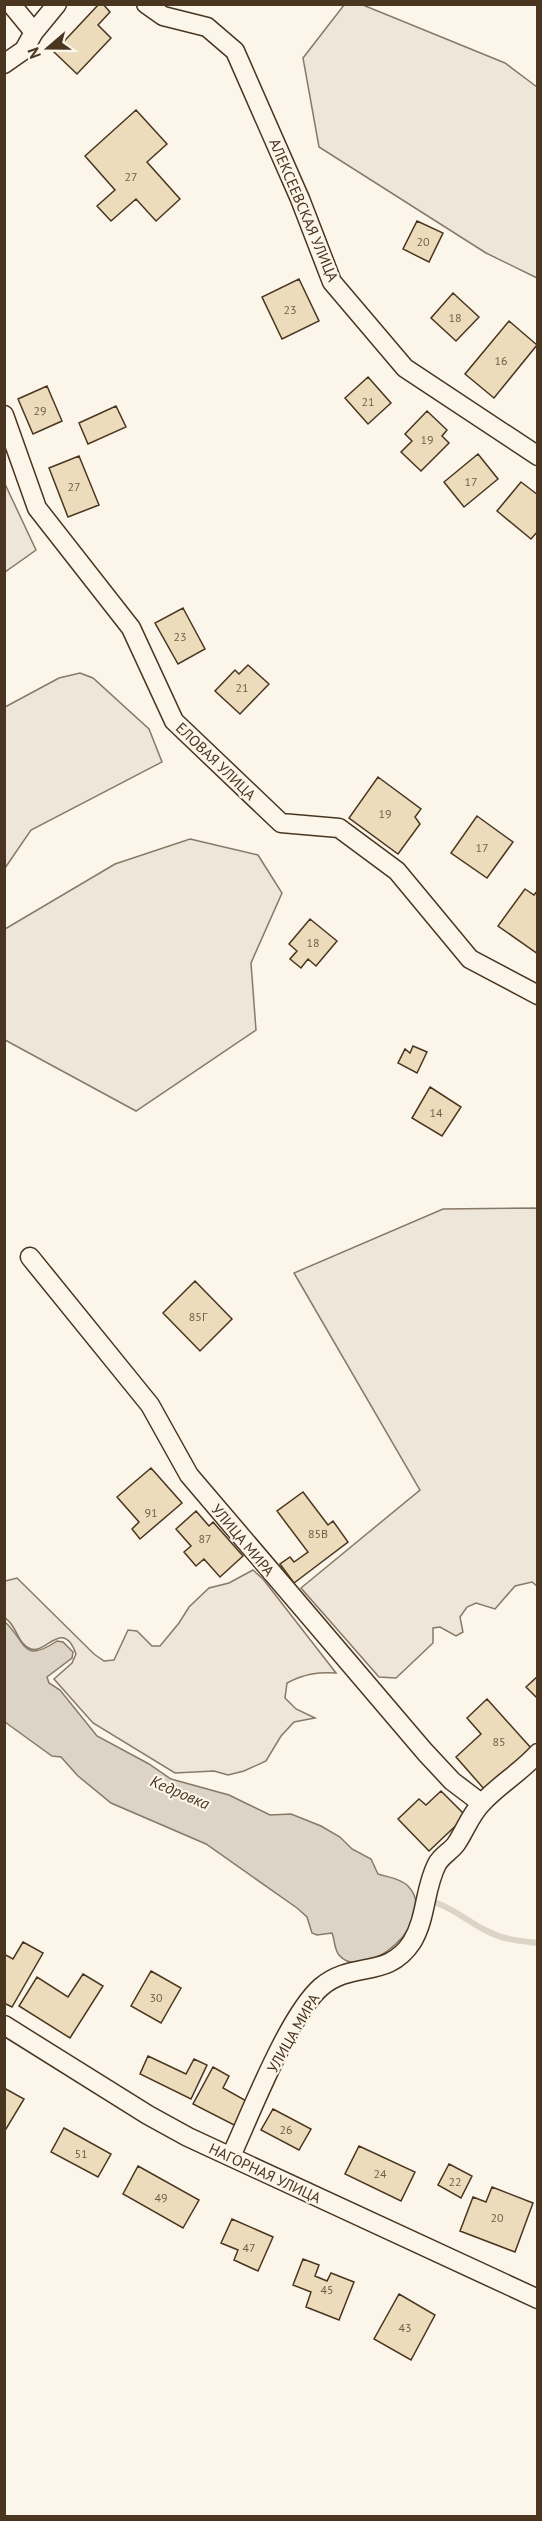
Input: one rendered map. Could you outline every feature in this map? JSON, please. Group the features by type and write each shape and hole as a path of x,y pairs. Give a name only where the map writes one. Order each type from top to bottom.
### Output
{"street":[{"path":"11,4 34,32"},
{"path":"4,64 24,50 34,32 57,4"},
{"name":"АЛЕКСЕЕВСКАЯ УЛИЦА","path":"146,4 164,16 207,27 235,51 300,199 332,282 405,368 537,456"},
{"name":"ЕЛОВАЯ УЛИЦА","path":"4,416 37,508 131,628 174,721 281,823 339,828 397,871 470,958 537,995"},
{"name":"УЛИЦА МИРА","path":"30,1257 150,1405 189,1475 425,1752 452,1781 481,1803"},
{"name":"УЛИЦА МИРА","path":"231,2156 280,2051 310,2000 320,1988 343,1972 386,1966 396,1959 411,1942 422,1920 429,1885 438,1862 455,1846 481,1803 525,1767 537,1753"},
{"name":"НАГОРНАЯ УЛИЦА","path":"4,2025 148,2115 537,2299"}],"shaded area":[{"path":"344,5 363,5 505,63 537,87 537,278 486,253 319,147 303,58"},
{"path":"5,484 36,550 4,572"},
{"path":"80,673 93,678 149,729 162,762 31,830 5,868 5,707 59,678"},
{"path":"190,839 258,855 282,893 251,963 256,1030 136,1111 5,1040 5,929 115,864"},
{"path":"535,1208 538,1210 537,1586 532,1582 515,1586 495,1609 476,1603 467,1607 460,1617 463,1632 456,1636 440,1627 433,1628 433,1643 396,1678 379,1677 301,1588 420,1490 294,1273 443,1209"},
{"path":"253,1570 263,1579 336,1673 311,1674 287,1683 285,1698 296,1709 315,1718 294,1722 281,1736 266,1761 228,1775 214,1771 175,1773 93,1723 54,1679 72,1663 76,1654 71,1644 66,1639 60,1638 43,1647 31,1649 26,1647 5,1618 5,1581 17,1578 94,1654 104,1661 114,1660 128,1630 137,1631 152,1646 160,1646 189,1607 209,1588 229,1583"}],"water":[{"path":"4,1621 30,1650 37,1651 57,1641 63,1642 73,1652 72,1658 47,1677 49,1683 60,1690 97,1736 149,1764 171,1779 229,1795 270,1815 291,1814 321,1826 340,1837 352,1849 371,1859 378,1874 405,1883 416,1900 415,1915 407,1931 381,1955 365,1962 350,1962 337,1953 332,1933 317,1935 312,1933 307,1917 297,1908 206,1844 111,1803 78,1776 61,1757 52,1756 9,1725 4,1721"}],"building":[{"path":"99,4 103,4 110,12 98,25 111,38 77,74 54,52"},
{"path":"136,110 167,144 147,162 180,199 156,221 136,199 111,221 97,206 115,190 85,156"},
{"path":"417,221 443,233 429,262 403,249"},
{"path":"299,279 319,321 282,339 262,297"},
{"path":"453,293 479,317 456,341 431,318"},
{"path":"509,321 537,345 494,398 465,374"},
{"path":"368,377 391,403 368,424 345,398"},
{"path":"47,386 62,421 33,434 18,399"},
{"path":"116,406 126,427 88,444 79,423"},
{"path":"427,411 447,430 442,436 449,443 421,471 401,452 412,441 405,434"},
{"path":"478,454 498,479 464,507 444,482"},
{"path":"79,456 99,505 68,517 49,468"},
{"path":"521,482 538,495 538,531 531,539 497,511"},
{"path":"183,608 205,649 178,664 155,623"},
{"path":"248,665 269,684 240,714 215,691 235,670 239,674"},
{"path":"378,777 421,809 415,817 420,824 398,854 349,818"},
{"path":"477,816 513,842 487,878 451,853"},
{"path":"525,889 534,895 538,890 538,954 498,926"},
{"path":"310,919 337,941 316,966 308,959 301,968 290,959 297,951 289,944"},
{"path":"413,1046 427,1052 417,1073 398,1063 405,1049 410,1053"},
{"path":"430,1087 461,1107 442,1136 412,1118"},
{"path":"195,1281 232,1319 200,1351 163,1313"},
{"path":"151,1468 182,1503 140,1539 132,1529 139,1522 117,1497"},
{"path":"303,1492 328,1525 333,1521 348,1542 294,1583 280,1564 290,1557 294,1562 308,1552 277,1511"},
{"path":"196,1511 209,1526 213,1522 243,1556 220,1577 204,1559 196,1566 184,1552 191,1546 176,1529"},
{"path":"538,1676 538,1699 526,1687"},
{"path":"487,1699 531,1748 485,1790 456,1757 481,1734 467,1718"},
{"path":"441,1791 466,1816 429,1851 398,1819 419,1799 426,1805"},
{"path":"23,1942 43,1953 12,2007 4,2003 4,1954 13,1959"},
{"path":"151,1971 181,1988 161,2023 131,2006"},
{"path":"83,1974 103,1986 70,2038 19,2006 37,1977 68,1997"},
{"path":"148,2056 186,2074 194,2059 207,2065 191,2099 140,2074"},
{"path":"213,2067 229,2076 223,2088 250,2103 238,2127 193,2104"},
{"path":"4,2088 24,2099 6,2129 4,2129"},
{"path":"273,2109 311,2129 299,2150 261,2130"},
{"path":"64,2128 111,2154 98,2177 51,2152"},
{"path":"359,2146 415,2172 401,2201 345,2174"},
{"path":"449,2164 472,2176 461,2198 438,2185"},
{"path":"138,2166 199,2200 183,2228 123,2194"},
{"path":"492,2187 533,2203 515,2252 460,2231 473,2197 486,2202"},
{"path":"232,2219 273,2237 258,2271 234,2260 238,2250 221,2243"},
{"path":"303,2259 319,2265 315,2276 327,2281 331,2273 354,2282 339,2320 306,2307 311,2292 293,2285"},
{"path":"399,2294 435,2315 411,2360 374,2339"}],"waterway":[{"name":"Кедровка","path":"434,1902 493,1934 512,1940 538,1943"}]}
